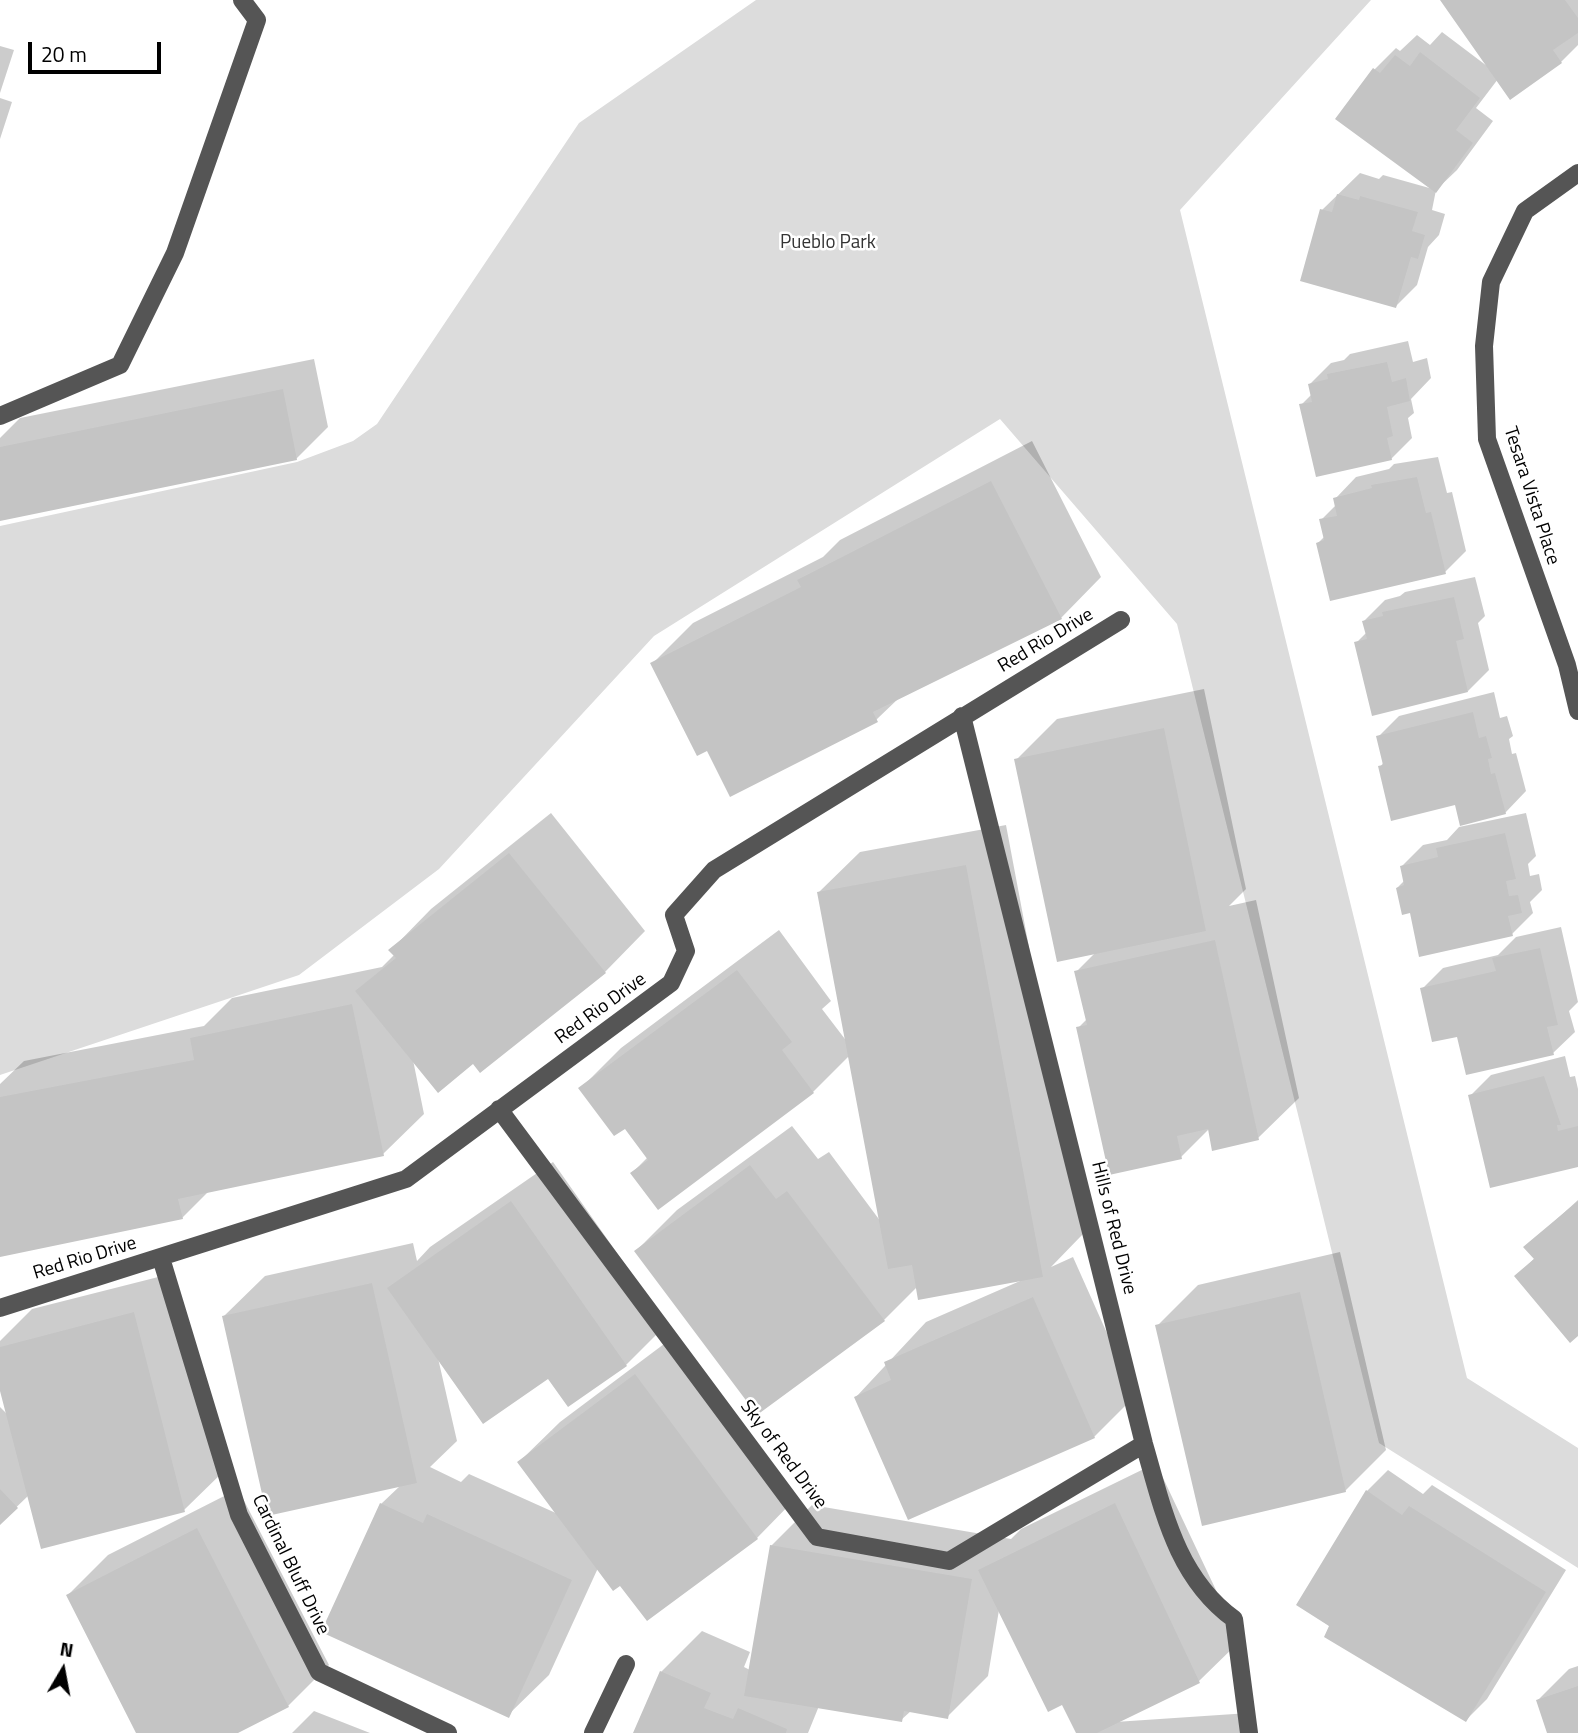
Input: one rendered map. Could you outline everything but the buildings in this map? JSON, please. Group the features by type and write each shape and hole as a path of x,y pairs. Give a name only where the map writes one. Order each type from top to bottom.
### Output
{"street":[{"path":"0,416 120,365 175,253 232,97 257,20 242,0"},
{"name":"Tesara Vista Place","path":"1578,173 1525,211 1491,282 1484,346 1487,439 1572,664 1578,711"},
{"name":"Red Rio Drive","path":"0,1308 406,1179 671,983 686,951 674,915 714,870 1121,620"},
{"name":"Hills of Red Drive","path":"962,716 1144,1444 1173,1543 1215,1605 1234,1619 1249,1733"},
{"name":"Sky of Red Drive","path":"499,1109 817,1537 949,1561 1144,1444"},
{"name":"Cardinal Bluff Drive","path":"161,1258 239,1516 319,1672 448,1733"},
{"path":"593,1733 626,1664"}],"green space":[{"name":"Pueblo Park","path":"756,0 1371,0 1180,210 1467,1378 1578,1448 1578,1568 1379,1443 1177,624 1000,419 654,636 439,869 299,975 0,1075 0,526 297,462 353,441 377,424 579,123"}]}
